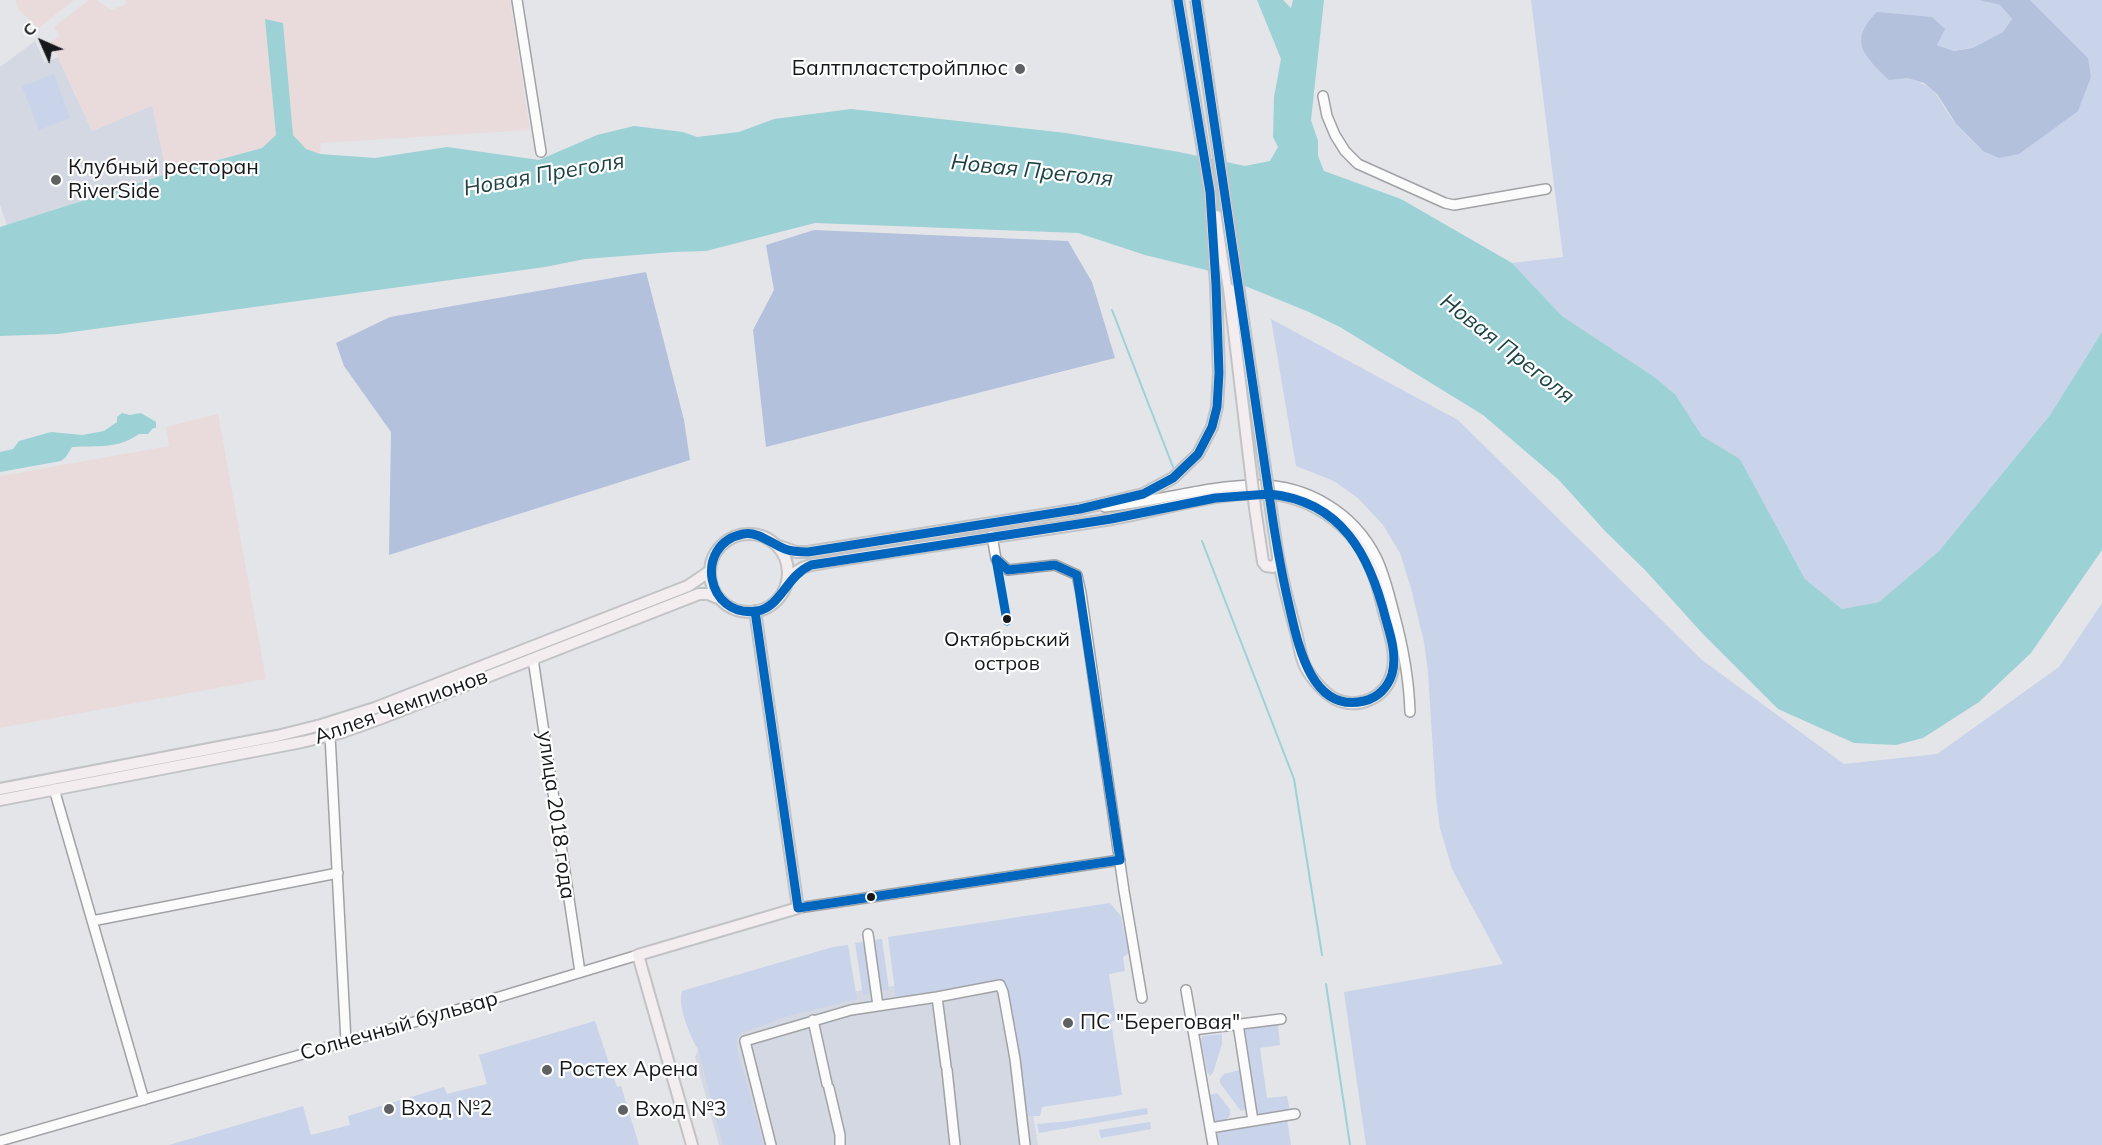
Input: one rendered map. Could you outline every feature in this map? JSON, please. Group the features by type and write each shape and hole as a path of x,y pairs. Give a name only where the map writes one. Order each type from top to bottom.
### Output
{"main road":[{"path":"720,599 712,586 710,571 718,549 736,536 759,534 778,546 796,552 808,552 1080,509 1154,489 1173,478 1192,461 1203,446 1212,427 1218,398 1215,285 1210,192 1178,0"},
{"path":"798,908 755,611 762,610 776,602 795,572 802,567 1113,519 1198,501 1250,494 1287,497 1308,504 1326,514 1344,527 1361,548 1381,596 1394,665 1390,681 1377,696 1357,703 1340,701 1326,692 1306,668 1278,558 1276,543 1196,0"},
{"path":"1210,192 1218,217 1229,289 1263,562 1266,566 1273,567 1278,562 1278,558"},
{"path":"778,546 786,559 788,582"},
{"name":"Аллея Чемпионов","path":"0,789 277,736 337,720 375,708 688,586 710,571"},
{"name":"Аллея Чемпионов","path":"0,800 330,735 379,719 699,594 708,594 720,599 732,608 747,612 755,611"},
{"name":"Солнечный бульвар","path":"638,955 798,908"},
{"path":"638,955 692,1145"}],"street":[{"path":"517,0 541,152"},
{"path":"1323,96 1327,116 1335,135 1345,151 1358,164 1445,203 1454,206 1546,189"},
{"path":"1080,509 1123,505 1249,485 1289,489 1322,501 1354,526 1368,543 1378,562 1386,582 1404,653 1410,712"},
{"path":"992,536 996,559 1008,570 1055,565 1077,575 1142,998"},
{"name":"улица 2018 года","path":"533,659 580,972"},
{"path":"330,735 346,1042"},
{"path":"54,789 144,1100"},
{"name":"Солнечный бульвар","path":"798,908 1120,860"},
{"path":"92,921 338,873"},
{"path":"868,934 878,1006"},
{"name":"Солнечный бульвар","path":"0,1141 638,955"},
{"path":"771,1145 745,1041 851,1010 1000,985 1015,1059 1025,1145"},
{"path":"1186,990 1213,1145"},
{"path":"938,996 955,1145"},
{"path":"1194,1030 1281,1019"},
{"path":"813,1020 840,1134 840,1145"},
{"path":"1238,1024 1253,1121"},
{"path":"1210,1128 1295,1114"}],"shaded area":[{"path":"15,0 74,0 37,29 32,21 19,11"},
{"path":"89,0 97,0 111,10 127,4 125,0 510,0 530,130 321,143 320,154 262,148 167,174 152,106 92,131 58,57 49,43 60,36 54,27"},
{"path":"1531,0 1978,0 2000,5 2012,19 2003,32 1971,48 1954,51 1937,45 1907,78 1933,91 1956,124 1983,151 2088,58 2030,0 2102,0 2102,332 2050,415 1939,551 1879,602 1842,609 1805,579 1740,459 1702,436 1675,394 1653,376 1562,316 1512,263 1563,257"},
{"path":"1978,0 2030,0 2088,58 2091,77 2078,111 2019,154 1999,158 1983,151 1956,124 1937,94 1924,83 1907,78 1889,80 1867,56 1861,40 1868,23 1877,12 1932,17 1945,29 1937,45 1954,51 1972,48 2003,32 2012,19 2000,5"},
{"path":"35,41 45,63 58,57 92,131 152,105 167,174 7,225 0,205 0,67"},
{"path":"54,74 70,118 39,130 22,86"},
{"path":"814,230 1068,241 1092,282 1115,358 766,447 753,330 774,290 766,245"},
{"path":"646,272 684,420 690,460 389,555 391,432 344,366 336,343 390,317"},
{"path":"1271,319 1458,420 1702,660 1844,764 1937,754 2059,667 2102,603 2102,1145 1366,1145 1344,992 1503,964 1452,869 1440,828 1424,642 1400,553 1383,525 1358,498 1334,481 1296,466"},
{"path":"218,414 266,679 0,728 0,476 169,446 166,427"},
{"path":"1110,903 1121,916 1129,953 1123,957 1125,971 1109,974 1116,1020 1111,1022 1122,1095 1042,1107 1040,1116 1024,1116 1005,987 896,999 888,937"},
{"path":"882,939 889,990 880,991 872,940"},
{"path":"863,942 872,993 863,995 855,943"},
{"path":"848,945 857,999 791,1015 741,1033 737,1038 737,1049 764,1145 723,1145 698,1049 691,1037 683,1012 682,991 833,947"},
{"path":"1010,970 1038,1145 719,1145 695,1057 704,1036 843,993"},
{"name":"Ростех Арена","path":"595,1021 617,1087 621,1086 639,1145 169,1145 303,1106 311,1135 350,1125 348,1116 444,1087 447,1094 487,1084 479,1055"},
{"path":"1275,1022 1278,1025 1280,1045 1260,1048 1267,1098 1287,1096 1290,1112 1257,1116 1243,1028"},
{"path":"1222,1034 1222,1044 1210,1076 1207,1072 1201,1040 1203,1036"},
{"path":"1240,1070 1246,1109 1241,1111 1220,1083 1224,1074"},
{"path":"1217,1093 1230,1109 1230,1115 1226,1120 1217,1123 1213,1119 1210,1095"},
{"path":"1147,1108 1148,1114 1039,1133 1037,1124 1070,1121"},
{"path":"1287,1119 1291,1145 1216,1145 1214,1134 1217,1131"},
{"path":"1150,1122 1151,1129 1101,1138 1099,1130"}],"water":[{"name":"Новая Преголя","path":"1257,0 1283,0 1291,8 1293,0 1324,0 1311,120 1318,141 1318,156 1324,171 1401,199 1512,263 1562,316 1653,376 1675,394 1702,436 1740,459 1805,579 1842,609 1879,602 1939,551 2050,415 2102,332 2102,550 2031,653 1979,702 1923,738 1896,745 1854,743 1778,709 1702,633 1559,480 1483,415 1340,327 1309,312 1206,270 1145,255 1078,233 815,223 706,251 585,259 545,267 58,334 0,336 0,227 167,174 262,148 276,135 265,19 283,23 293,135 306,149 320,154 375,158 447,147 539,160 597,135 634,126 683,132 697,137 739,132 774,119 851,109 1066,133 1179,152 1245,166 1270,161 1278,147 1273,137 1274,97 1281,59"},
{"path":"122,413 130,415 141,413 156,422 156,428 148,434 139,434 115,445 72,447 61,461 0,472 0,452 13,449 19,441 51,432 82,435 104,431 117,422 117,417"}],"waterway":[{"path":"1112,310 1173,467"},
{"path":"1202,541 1294,779 1322,955"},
{"path":"1326,984 1350,1145"}],"transit line":[{"path":"1178,0 1210,192 1216,285 1219,373 1217,407 1212,427 1198,454 1173,478 1143,494 1080,509 808,552 788,550 760,536 743,534 727,541 717,551 712,565 712,579 717,593 726,604 740,610 757,611 772,604 795,576 811,565 1111,519 1215,498 1269,494"},
{"path":"1196,0 1269,494"},
{"path":"1269,494 1294,499 1316,508 1334,520 1349,535 1361,553 1379,596 1394,653 1390,679 1382,691 1374,697 1364,701 1345,702 1330,696 1318,685 1309,670 1296,634 1288,601 1269,494"},
{"path":"996,559 1008,570 1055,565 1077,575 1120,860"},
{"path":"996,559 1007,621"},
{"path":"755,611 798,908"},
{"path":"798,908 1120,860"}],"place":[{"name":"Балтпластстройплюс","path":"1020,69"},
{"name":"Клубный ресторан RiverSide","path":"56,180"},
{"name":"Октябрьский остров","path":"1007,619"},
{"name":"ПС \"Береговая\"","path":"1068,1023"},
{"name":"Ростех Арена","path":"547,1070"},
{"name":"Вход №2","path":"389,1109"},
{"name":"Вход №3","path":"623,1110"}]}
